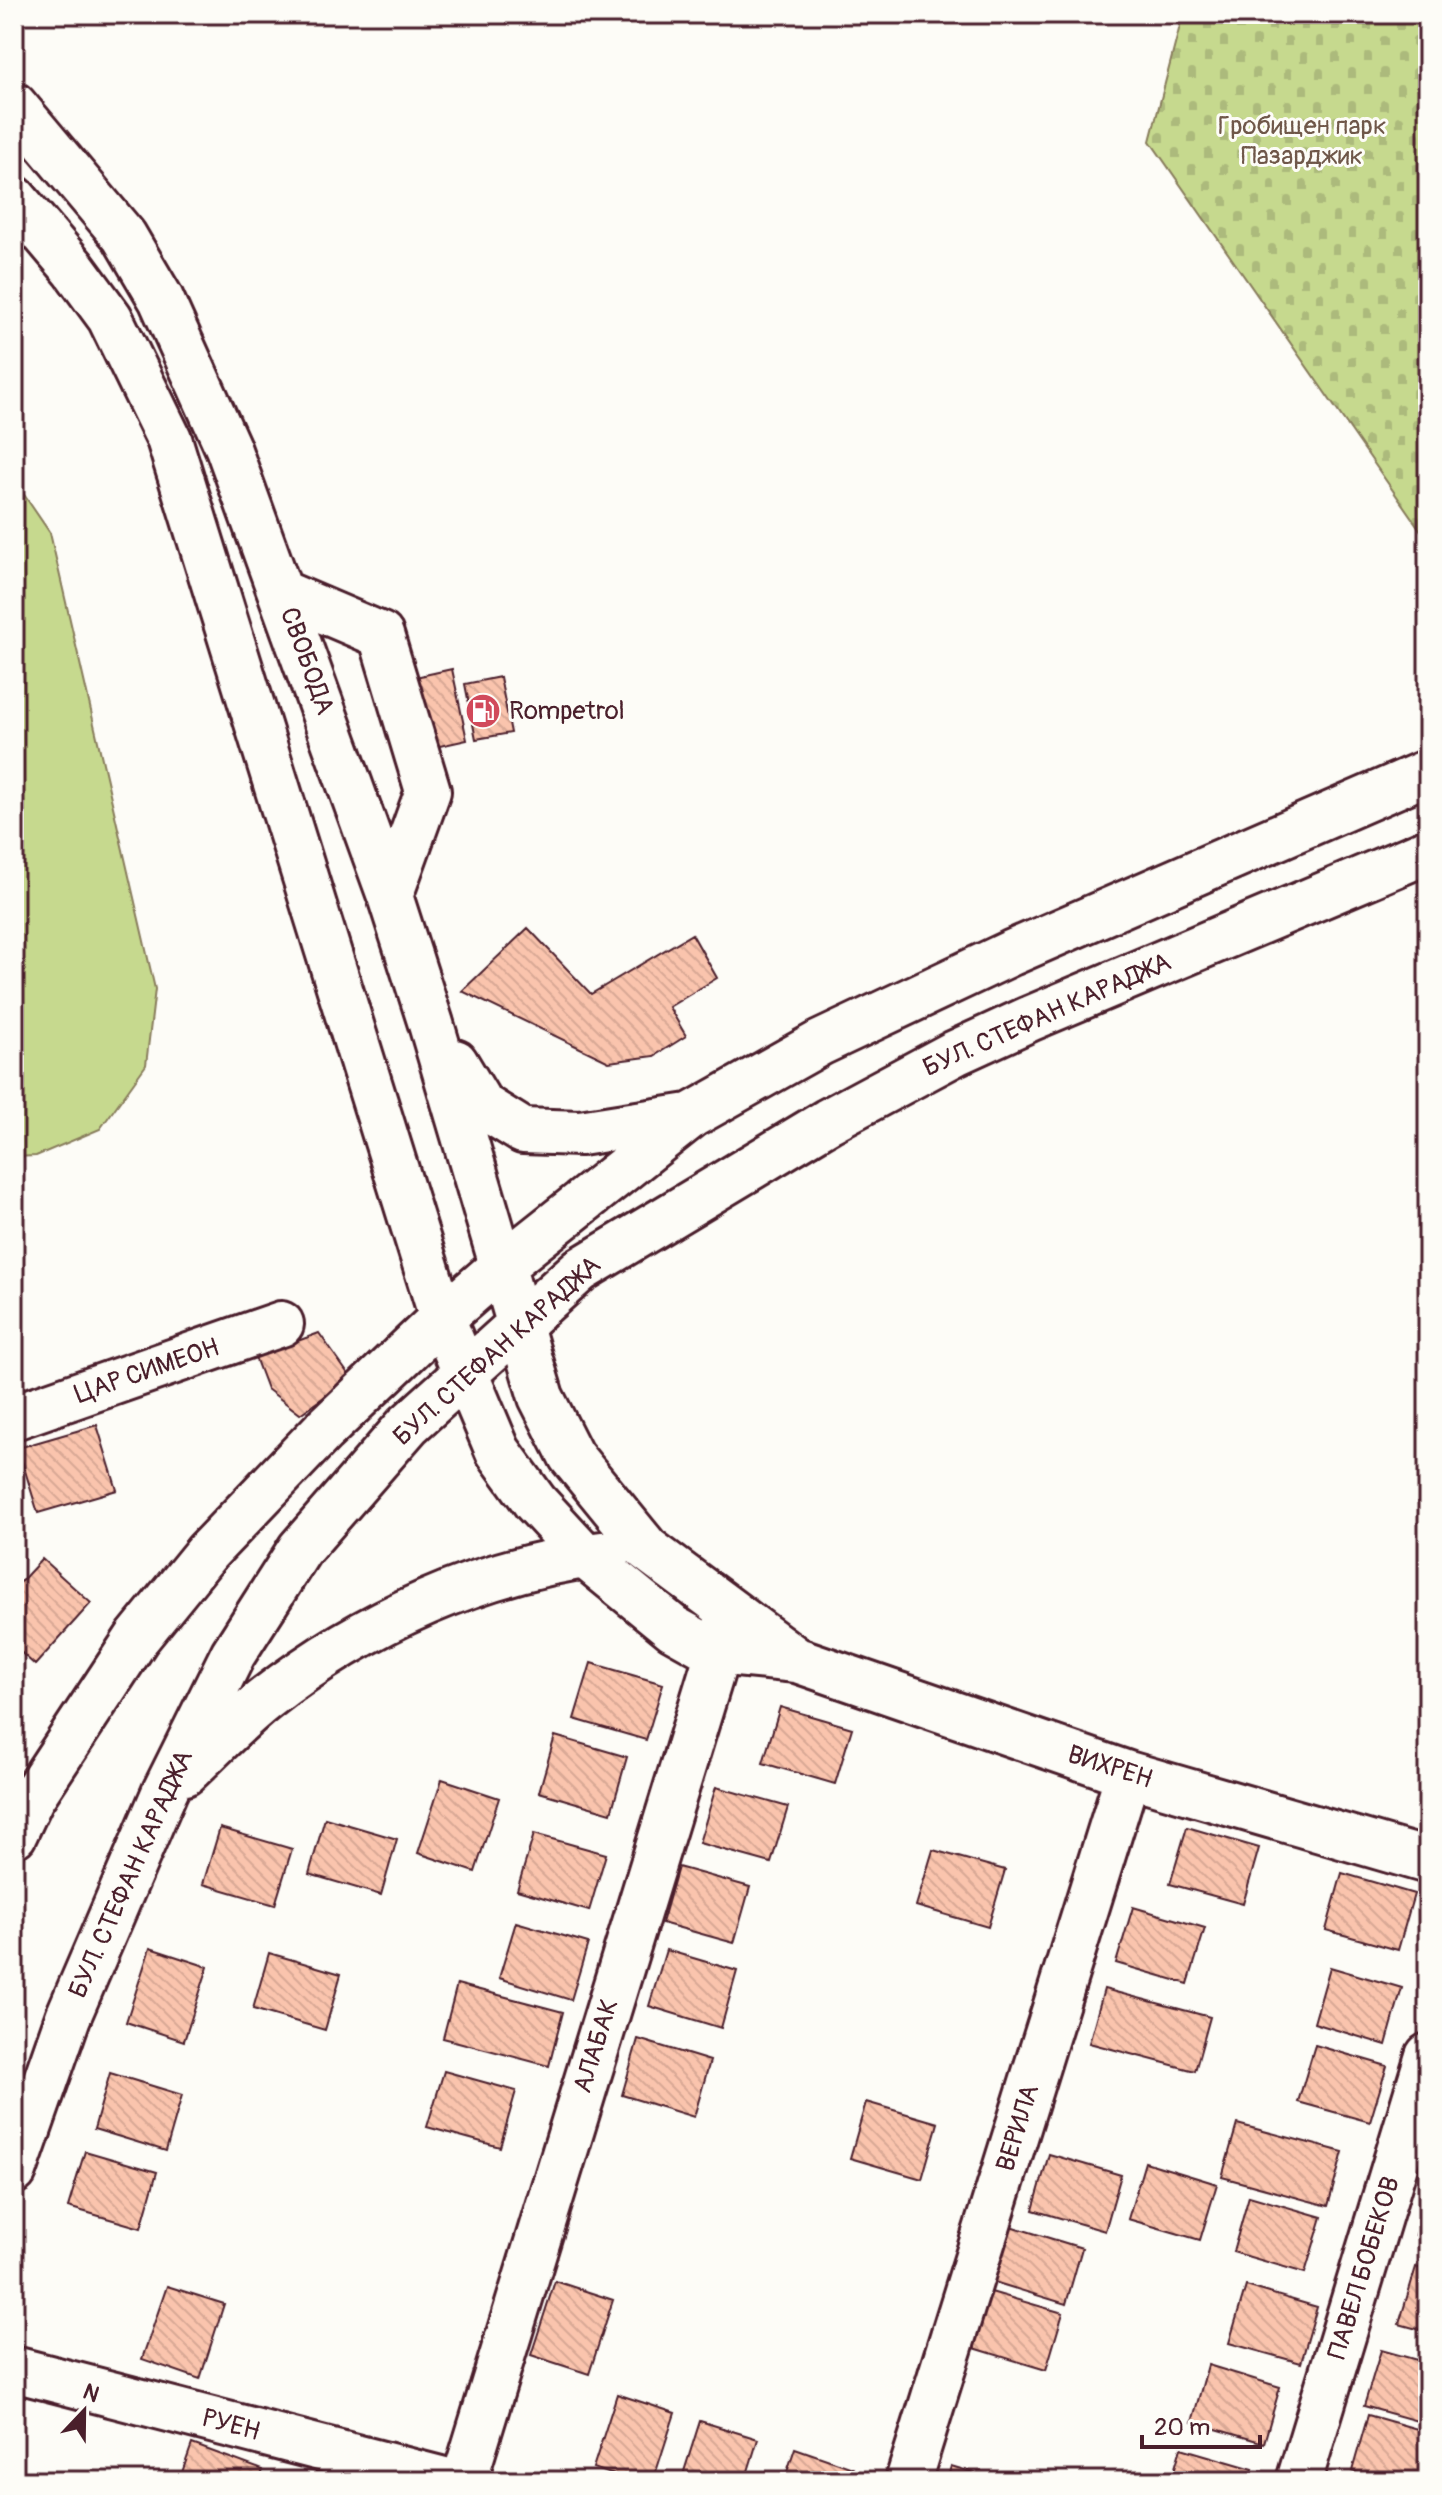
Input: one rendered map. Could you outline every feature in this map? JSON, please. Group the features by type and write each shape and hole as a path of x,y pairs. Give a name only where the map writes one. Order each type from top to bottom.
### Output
{"street":[{"name":"СВОБОДА","path":"14,105 124,236 161,299 228,448 390,896 541,1397 571,1456 647,1549 724,1632"},
{"path":"14,198 74,269 110,318 169,439 442,1318 498,1451 535,1502 585,1556 673,1628 724,1632"},
{"path":"282,593 381,635 428,791 390,896"},
{"path":"14,1835 31,1799 137,1638 207,1552 323,1431 442,1318 503,1265 692,1115 820,1043 1011,953 1428,772"},
{"name":"БУЛ. СТЕФАН КАРАДЖА","path":"14,2171 68,2017 165,1791 233,1654 300,1549 408,1425 580,1270 828,1121 955,1053 1428,851"},
{"path":"431,1024 481,1105 523,1131 580,1133 692,1115"},
{"name":"ЦАР СИМЕОН","path":"14,1417 281,1324"},
{"path":"165,1791 265,1699 331,1654 390,1620 471,1584 585,1556 647,1549"},
{"name":"ВИХРЕН","path":"724,1632 1128,1774 1428,1861"},
{"name":"АЛАБАК","path":"464,2481 724,1632"},
{"name":"ВЕРИЛА","path":"908,2481 1128,1774"},
{"name":"ПАВЕЛ БОБЕКОВ","path":"1299,2481 1428,2056"},
{"name":"РУЕН","path":"14,2369 448,2481"}],"green space":[{"name":"Гробищен парк Пазарджик","path":"1183,14 1428,14 1428,541 1150,141"},
{"path":"14,480 50,533 155,989 146,1065 100,1129 36,1156 14,1157"}],"building":[{"path":"452,669 467,740 394,756 379,685"},
{"path":"500,677 511,733 476,739 465,684"},
{"path":"528,928 591,994 692,934 717,978 669,1007 686,1036 654,1056 609,1062 462,991"},
{"path":"319,1333 351,1378 300,1414 267,1389 255,1357"},
{"path":"97,1425 117,1490 38,1513 18,1448"},
{"path":"42,1559 91,1603 35,1665 14,1646 14,1589"},
{"path":"591,1663 663,1684 646,1740 574,1719"},
{"path":"14,1678 21,1682 14,1695"},
{"path":"780,1707 852,1728 835,1784 763,1763"},
{"path":"555,1736 627,1757 611,1813 539,1792"},
{"path":"442,1779 499,1798 475,1872 418,1853"},
{"path":"716,1787 788,1807 771,1863 699,1843"},
{"path":"325,1818 397,1839 381,1895 309,1874"},
{"path":"1187,1827 1259,1848 1243,1904 1170,1884"},
{"path":"220,1828 292,1849 275,1905 203,1884"},
{"path":"534,1834 606,1854 589,1911 517,1890"},
{"path":"933,1850 1005,1870 988,1927 916,1906"},
{"path":"678,1867 750,1887 734,1943 662,1923"},
{"path":"1342,1873 1414,1894 1398,1950 1326,1930"},
{"path":"1133,1907 1205,1928 1188,1984 1116,1963"},
{"path":"516,1922 588,1943 571,2000 499,1978"},
{"path":"150,1948 208,1967 184,2041 126,2022"},
{"path":"666,1950 737,1971 721,2028 649,2006"},
{"path":"269,1953 341,1974 325,2030 253,2009"},
{"path":"1330,1967 1402,1988 1386,2045 1314,2023"},
{"path":"457,1984 563,2012 549,2066 443,2038"},
{"path":"1104,1989 1210,2017 1195,2071 1089,2043"},
{"path":"638,2039 710,2061 694,2117 622,2095"},
{"path":"1315,2045 1387,2066 1370,2122 1298,2102"},
{"path":"444,2071 516,2091 500,2147 427,2127"},
{"path":"110,2073 182,2095 166,2151 94,2129"},
{"path":"866,2102 938,2123 922,2179 850,2158"},
{"path":"1237,2124 1343,2152 1328,2206 1222,2177"},
{"path":"85,2151 157,2172 141,2228 68,2207"},
{"path":"1049,2154 1121,2175 1105,2231 1033,2210"},
{"path":"1145,2162 1217,2184 1200,2240 1128,2219"},
{"path":"1428,2191 1428,2238 1416,2235"},
{"path":"1249,2196 1322,2217 1305,2273 1233,2252"},
{"path":"1010,2226 1082,2248 1066,2304 994,2282"},
{"path":"1416,2267 1428,2271 1428,2332 1399,2324"},
{"path":"555,2281 613,2300 589,2374 531,2355"},
{"path":"167,2286 224,2304 200,2379 142,2359"},
{"path":"1246,2286 1317,2307 1301,2363 1229,2343"},
{"path":"991,2292 1063,2313 1046,2370 974,2348"},
{"path":"1381,2350 1428,2363 1428,2424 1364,2406"},
{"path":"1208,2365 1280,2387 1264,2443 1192,2422"},
{"path":"617,2394 675,2413 653,2481 633,2481 593,2468"},
{"path":"1368,2415 1428,2432 1427,2481 1386,2481 1352,2471"},
{"path":"700,2421 758,2439 745,2481 681,2481"},
{"path":"192,2444 263,2470 259,2481 179,2481"},
{"path":"795,2448 853,2468 848,2481 784,2481"},
{"path":"1181,2448 1253,2469 1249,2481 1171,2481"},
{"path":"951,2466 1002,2481 947,2481"}],"place":[{"name":"Rompetrol","path":"483,711"}]}
